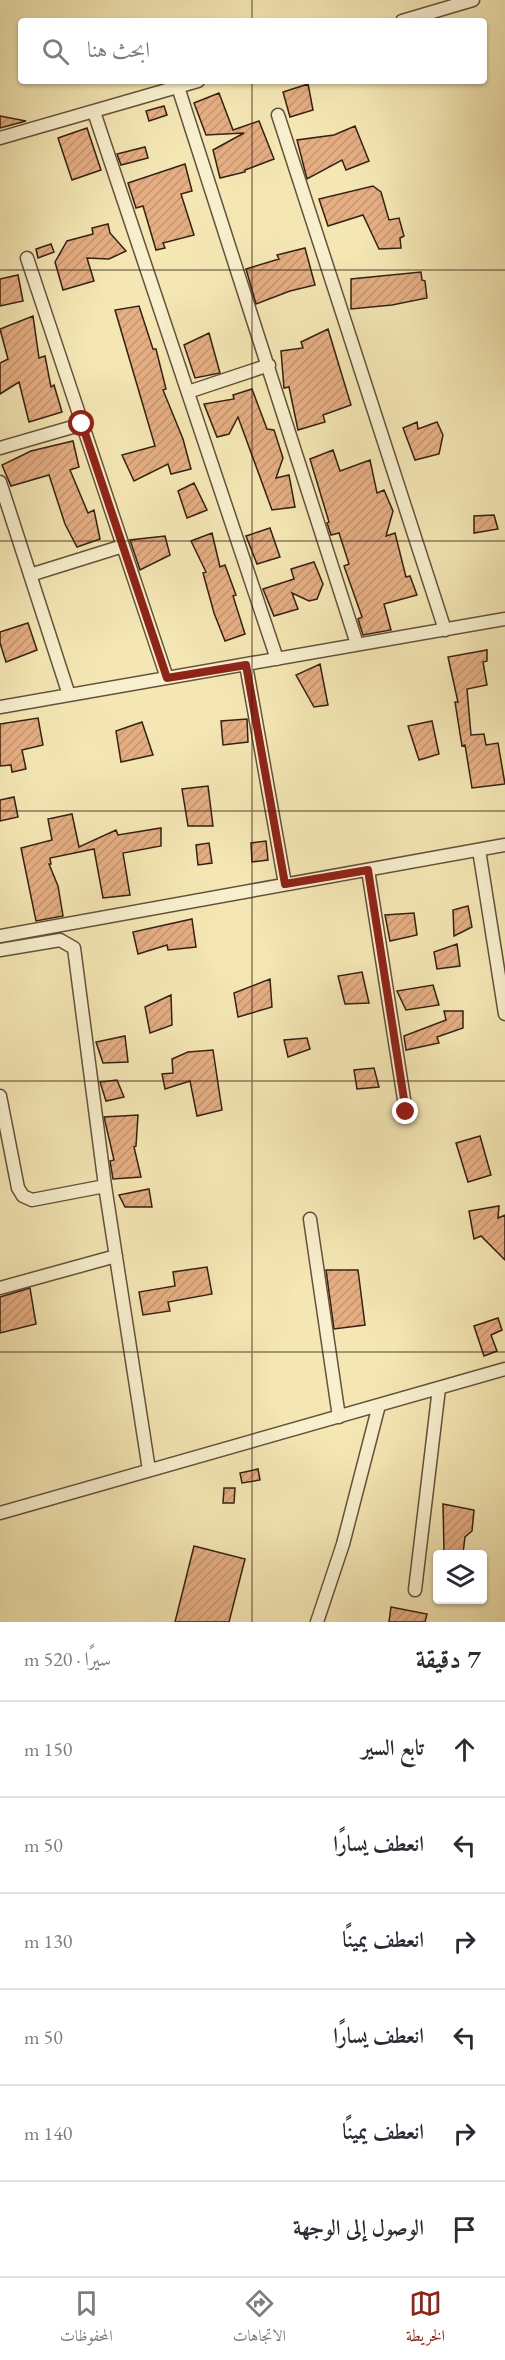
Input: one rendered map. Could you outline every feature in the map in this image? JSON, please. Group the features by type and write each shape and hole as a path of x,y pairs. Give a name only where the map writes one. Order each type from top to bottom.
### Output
{"street":[{"path":"412,18 473,0"},
{"path":"0,138 188,84"},
{"path":"178,87 357,644"},
{"path":"94,111 277,659"},
{"path":"278,115 445,630"},
{"path":"27,258 167,678"},
{"path":"188,392 268,365"},
{"path":"0,448 82,424"},
{"path":"0,482 69,695"},
{"path":"30,575 123,546"},
{"path":"0,707 505,619"},
{"path":"246,665 285,884"},
{"path":"0,936 505,845"},
{"path":"479,850 505,1014"},
{"path":"368,870 406,1112"},
{"path":"0,950 60,940 74,948 105,1185 149,1470"},
{"path":"0,1096 18,1188 23,1196 32,1200 105,1185"},
{"path":"310,1219 339,1417"},
{"path":"0,1287 116,1256"},
{"path":"0,1513 505,1369"},
{"path":"416,1590 439,1388"},
{"path":"317,1622 343,1544 379,1405"}],"building":[{"path":"308,84 313,110 290,117 283,92"},
{"path":"219,93 233,130 259,121 274,159 245,170 245,172 220,178 213,150 244,133 206,135 194,103"},
{"path":"164,106 167,115 149,121 146,111"},
{"path":"0,116 26,121 0,128"},
{"path":"355,126 369,161 346,170 342,160 307,179 297,140 334,135"},
{"path":"87,128 101,170 72,180 58,138"},
{"path":"145,147 148,158 121,165 117,154"},
{"path":"185,164 192,191 181,194 194,235 163,243 165,248 156,250 143,206 136,208 128,183"},
{"path":"373,186 381,192 389,220 399,218 404,236 400,238 401,248 379,249 363,215 328,226 319,199"},
{"path":"108,224 110,233 126,251 109,259 87,258 94,281 63,290 55,262 67,241 93,234 92,228"},
{"path":"51,244 54,252 38,258 36,249"},
{"path":"305,248 315,285 290,291 256,304 246,269 279,259 277,255"},
{"path":"421,272 422,280 425,281 427,298 392,305 351,309 351,279"},
{"path":"18,275 23,301 0,306 0,279"},
{"path":"139,306 153,349 156,349 166,389 163,390 183,439 191,469 171,474 168,464 134,481 122,455 155,446 115,310"},
{"path":"33,316 39,358 45,356 51,387 54,385 62,412 29,422 19,382 0,394 0,363 8,359 0,329"},
{"path":"328,329 351,405 323,415 325,422 298,430 289,387 284,388 281,351 303,348 301,342"},
{"path":"209,333 220,373 195,378 184,345"},
{"path":"252,389 267,429 274,430 283,458 276,478 289,475 295,507 272,510 238,417 229,434 217,437 204,404 234,399 233,395"},
{"path":"417,422 418,429 437,422 443,435 439,454 415,460 403,428"},
{"path":"73,441 79,467 70,470 88,513 94,510 100,539 77,547 65,524 49,475 11,486 2,465 31,451"},
{"path":"333,450 340,471 370,460 377,493 384,490 393,511 386,536 395,533 406,577 410,576 417,595 384,604 391,630 363,635 358,619 362,617 344,566 349,564 339,533 331,535 310,459"},
{"path":"194,483 207,510 187,518 178,491"},
{"path":"494,515 498,529 474,533 474,516"},
{"path":"270,528 280,557 257,564 246,536"},
{"path":"212,533 220,567 225,565 236,595 233,596 245,634 225,641 214,613 203,573 206,572 191,541"},
{"path":"165,536 170,555 140,570 130,540"},
{"path":"314,562 323,584 317,599 309,601 292,593 298,609 274,616 263,589 294,579 291,569"},
{"path":"28,623 37,650 6,662 0,643 0,632"},
{"path":"487,650 487,661 483,662 487,685 467,689 471,735 484,734 486,745 498,743 505,784 472,788 465,745 462,746 455,702 458,702 448,657"},
{"path":"320,664 328,705 314,707 296,675"},
{"path":"38,718 43,745 22,750 26,769 12,772 11,765 0,766 0,724"},
{"path":"247,719 248,742 223,745 221,721"},
{"path":"432,721 439,754 419,760 408,726"},
{"path":"142,722 153,755 121,762 116,731"},
{"path":"208,786 213,826 188,826 182,789"},
{"path":"14,797 18,817 0,821 0,800"},
{"path":"72,814 79,847 116,830 118,835 161,828 161,846 123,853 130,895 103,898 94,849 50,858 51,864 49,864 58,886 63,916 36,921 21,848 52,840 48,819"},
{"path":"266,841 268,860 252,862 251,843"},
{"path":"209,843 212,863 198,865 196,845"},
{"path":"468,906 472,927 454,936 453,910"},
{"path":"414,913 417,935 390,941 385,915"},
{"path":"192,919 196,947 168,950 167,945 138,954 133,932"},
{"path":"457,944 460,966 437,969 434,952"},
{"path":"362,972 369,1003 345,1004 338,976"},
{"path":"270,979 272,1007 238,1017 234,993"},
{"path":"433,985 439,1005 406,1010 397,991"},
{"path":"171,995 172,1025 150,1033 145,1007"},
{"path":"444,1011 463,1011 463,1028 437,1037 439,1043 406,1050 404,1036 446,1020"},
{"path":"125,1036 128,1062 103,1063 96,1042"},
{"path":"307,1038 310,1049 288,1057 284,1040"},
{"path":"213,1050 222,1110 197,1116 190,1081 165,1089 162,1074 173,1073 172,1059 188,1052"},
{"path":"374,1068 379,1087 357,1089 354,1070"},
{"path":"117,1080 124,1097 106,1101 100,1082"},
{"path":"138,1115 136,1146 134,1147 141,1177 113,1179 110,1161 114,1160 104,1117"},
{"path":"480,1136 491,1175 468,1182 456,1143"},
{"path":"149,1189 152,1207 125,1207 119,1195"},
{"path":"499,1206 498,1218 505,1215 505,1260 481,1236 474,1239 469,1211"},
{"path":"207,1267 212,1294 168,1302 170,1311 143,1315 139,1292 175,1286 173,1272"},
{"path":"326,1270 358,1270 365,1325 334,1329"},
{"path":"30,1288 36,1324 0,1333 0,1297"},
{"path":"498,1318 502,1330 491,1335 497,1351 484,1356 474,1326"},
{"path":"258,1469 260,1480 242,1483 240,1473"},
{"path":"224,1488 235,1488 234,1503 223,1503"},
{"path":"443,1504 474,1510 472,1531 465,1537 463,1550 444,1550"},
{"path":"194,1546 245,1559 229,1622 175,1622"},
{"path":"391,1607 427,1614 425,1622 389,1622"}],"route":[{"path":"82,424 167,678 246,665 285,884 368,870 406,1112"}]}
